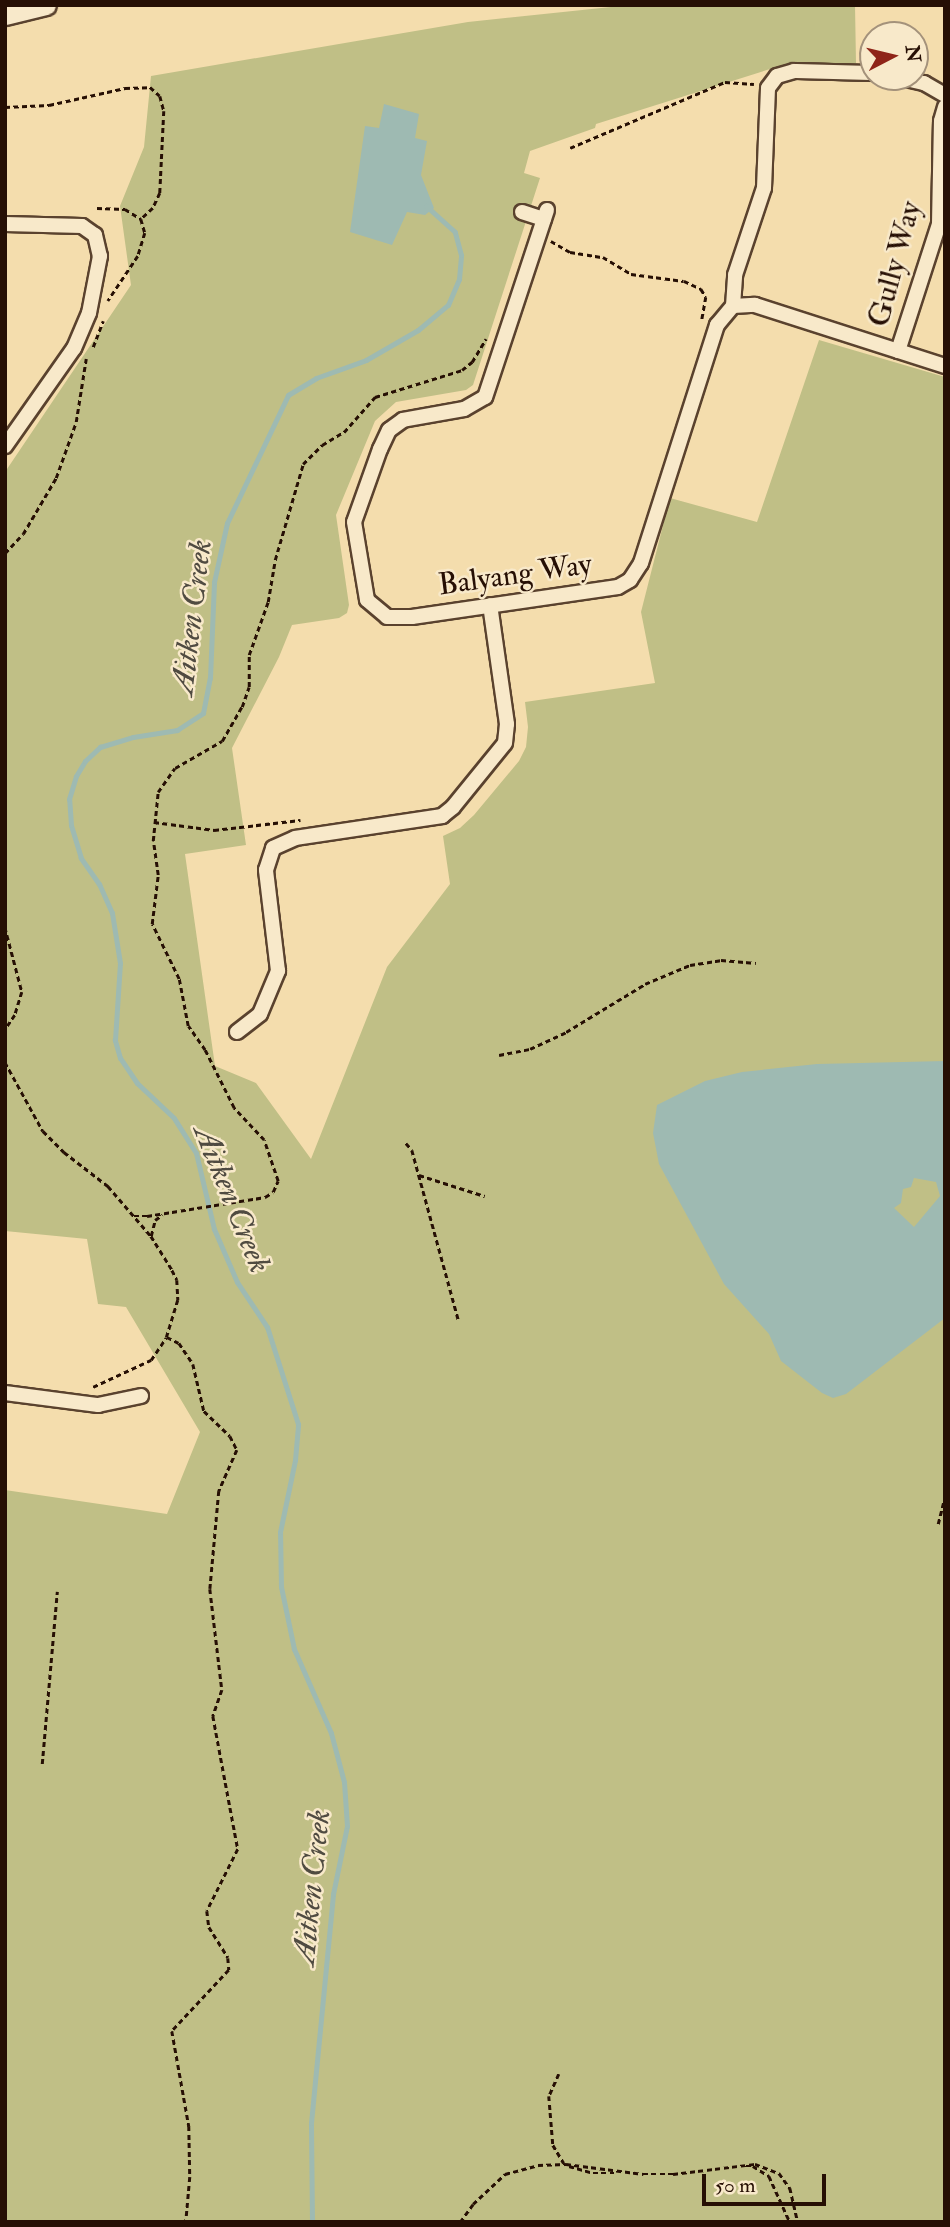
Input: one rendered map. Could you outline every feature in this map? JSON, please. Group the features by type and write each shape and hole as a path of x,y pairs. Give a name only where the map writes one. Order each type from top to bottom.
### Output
{"main road":[{"path":"5,15 46,5"}],"street":[{"path":"859,73 794,71 777,76 768,88 764,188 741,263 734,275 733,306 748,304 945,366"},
{"path":"929,86 945,95"},
{"name":"Gully Way","path":"898,351 939,224 941,121 945,107"},
{"name":"Balyang Way","path":"522,212 546,214 485,397 473,407 413,417 395,425 386,435 354,517 364,589 367,600 379,613 401,618 618,587 636,573 718,325 733,306"},
{"path":"5,224 82,226 94,235 100,256 89,313 74,348 7,441"},
{"path":"741,263 748,304"},
{"path":"237,1032 260,1014 278,971 266,870 273,848 285,840 309,835 442,816 453,807 506,743 507,724 490,605"},
{"path":"5,1393 98,1405 141,1396"}],"path":[{"path":"570,148 725,82 748,82 768,88"},
{"path":"97,208 125,209 141,219"},
{"path":"539,237 570,252 603,257 631,274 684,281 701,289 706,297 700,319 718,325"},
{"path":"134,1216 249,1200 273,1192 278,1181 264,1140 225,1094 205,1050 184,1017 179,979 152,924 158,875 154,822 162,783 175,768 222,741 242,707 249,687 249,655 268,602 275,560 303,464 344,432 375,397 462,370 472,362 489,335"},
{"path":"154,822 214,830 302,820"},
{"path":"5,927 23,992 15,1015 5,1030"},
{"path":"499,1055 530,1049 566,1032 645,984 690,965 721,960 756,963"},
{"path":"5,1062 43,1131 64,1152 108,1186 151,1236 177,1280 176,1314 167,1336 150,1360 93,1387"},
{"path":"406,1143 412,1150 460,1322"},
{"path":"419,1175 485,1196"},
{"path":"151,1236 155,1220 165,1213"},
{"path":"167,1336 179,1343 193,1364 204,1411 230,1436 237,1450 219,1491 210,1589 222,1690 213,1716 238,1849 207,1911 209,1927 228,1958 229,1970 172,2031 189,2126 190,2177 186,2222"},
{"path":"938,1524 945,1494"},
{"path":"42,1764 57,1592"},
{"path":"559,2074 549,2096 552,2145 566,2164 593,2173 701,2174 754,2166 769,2176 790,2222"},
{"path":"460,2222 473,2204 505,2174 538,2165 566,2164 643,2175 700,2172 755,2164 779,2172 790,2188 798,2222"}],"shaded area":[{"path":"630,5 855,5 856,63 786,64 596,124 595,128 530,151 524,173 540,178 473,385 466,390 396,402 375,421 336,515 349,605 347,613 339,618 292,625 279,657 232,748 246,845 185,854 215,1066 256,1083 311,1159 387,967 450,884 443,836 460,828 474,815 519,761 526,747 528,727 525,702 655,683 641,612 670,498 757,522 819,340 945,377 945,2222 5,2222 5,1490 167,1514 200,1432 126,1307 98,1304 87,1239 5,1231 5,472 131,285 120,206 144,147 151,76 468,22"}],"water":[{"path":"384,104 419,114 415,138 427,141 421,175 434,208 425,215 407,212 392,245 350,232 365,126 379,128"},
{"path":"945,1061 945,1318 846,1394 833,1398 822,1393 781,1361 769,1334 724,1284 659,1164 653,1133 657,1105 705,1081 742,1072 817,1064","holes":["914,1178 936,1182 940,1196 914,1227 894,1208 901,1203 903,1189 911,1187"]}],"waterway":[{"name":"Aitken Creek","path":"312,2222 311,2123 333,1894 347,1826 344,1782 331,1733 294,1649 281,1587 280,1532 295,1460 298,1424 267,1327 237,1282 214,1229 196,1153 174,1118 137,1083 120,1058 115,1040 120,963 112,913 99,884 81,858 71,825 69,799 76,776 85,761 100,747 133,737 177,730 203,713 210,678 214,582 227,523 288,395 316,378 366,360 418,330 448,305 459,279 461,255 455,232 426,206"}]}
